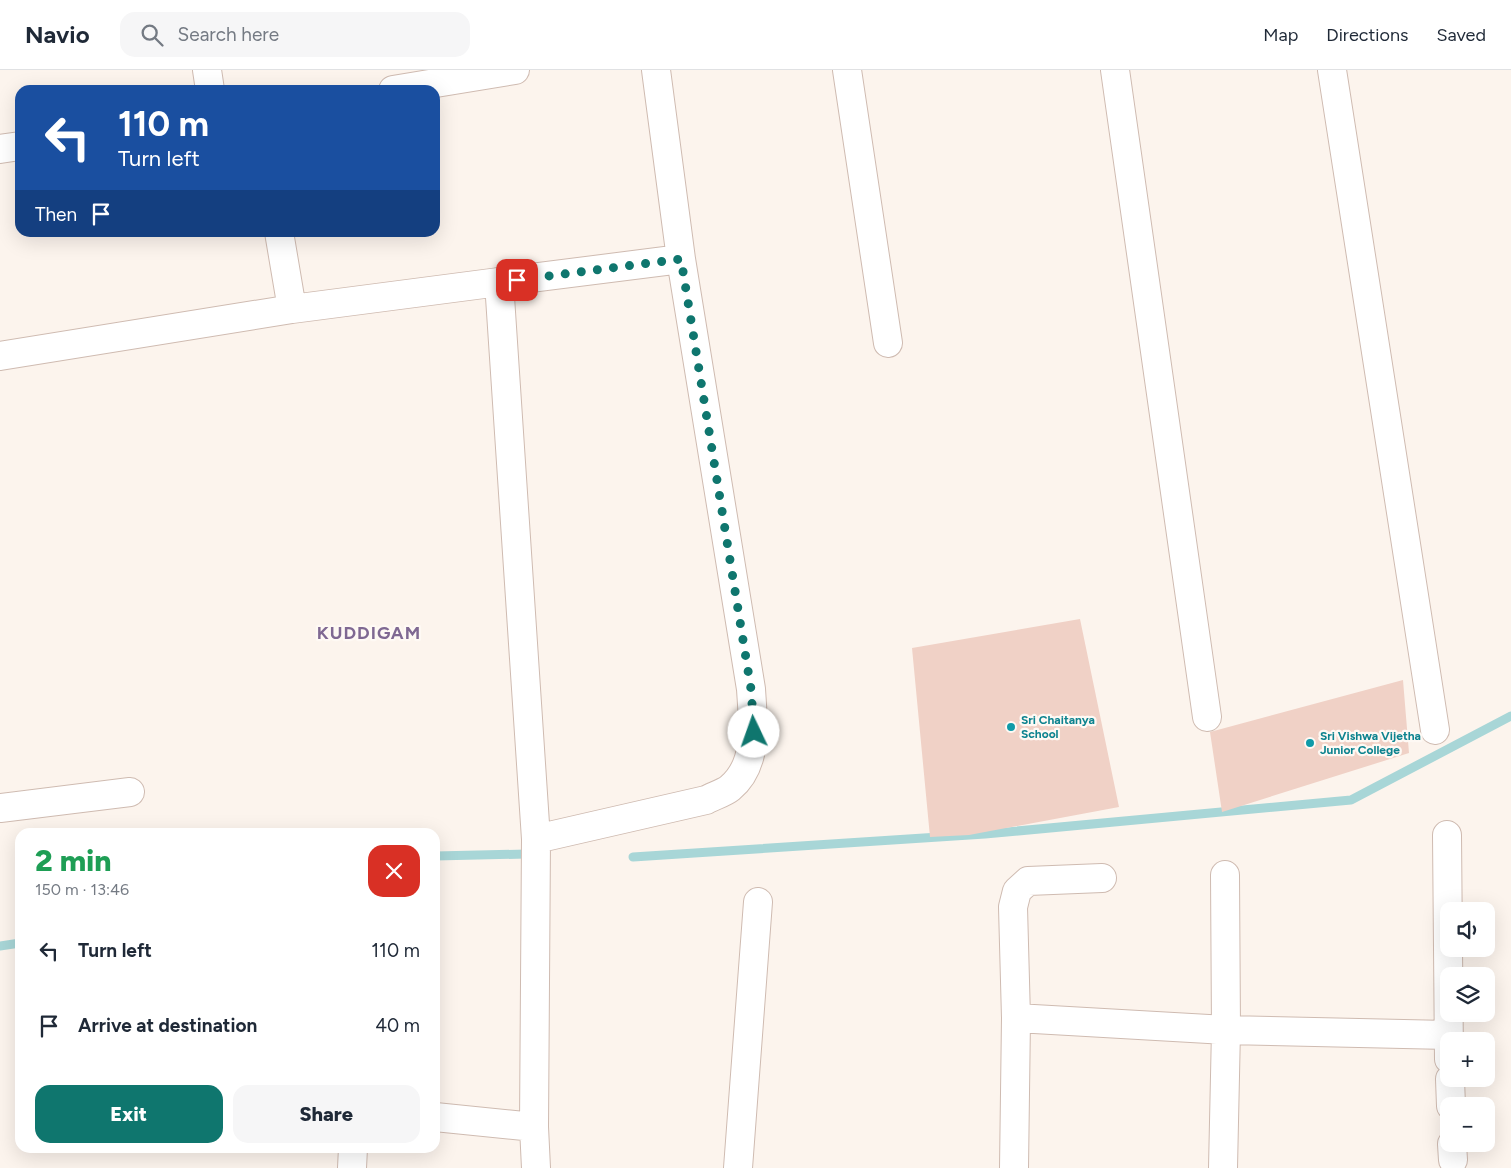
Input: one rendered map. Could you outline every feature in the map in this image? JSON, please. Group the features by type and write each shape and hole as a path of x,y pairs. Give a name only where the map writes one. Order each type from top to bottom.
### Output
{"street":[{"path":"207,70 209,85"},
{"path":"409,82 515,70"},
{"path":"536,838 706,800 730,789 747,768 754,732 751,689 681,259 656,70"},
{"path":"847,70 888,343"},
{"path":"1115,70 1207,718"},
{"path":"1332,70 1435,730"},
{"path":"280,237 292,309"},
{"path":"0,356 292,309 681,259"},
{"path":"499,282 536,838 534,1127 536,1168"},
{"path":"0,808 130,792"},
{"path":"1447,835 1448,1032"},
{"path":"1222,1168 1226,1030 1225,875"},
{"path":"1014,1168 1016,1018 1013,908 1017,891 1028,881 1102,878"},
{"path":"738,1168 758,902"},
{"path":"1016,1018 1226,1030 1440,1046"},
{"path":"440,1118 534,1127"},
{"path":"352,1168 353,1153"}],"building":[{"name":"Sri Chaitanya School","path":"1080,619 1119,807 969,835 930,837 912,648"},
{"name":"Sri Vishwa Vijetha Junior College","path":"1403,680 1409,753 1222,812 1210,732"}],"waterway":[{"path":"633,857 985,834 1351,800 1511,716"},
{"path":"440,856 526,854"},
{"path":"0,946 15,944"}],"place":[{"name":"Sri Chaitanya School","path":"1011,727"},
{"name":"Sri Vishwa Vijetha Junior College","path":"1310,743"}],"district":[{"name":"KUDDIGAM","path":"369,633"}],"route":[{"path":"517,280 681,259 751,689 754,732"}]}
